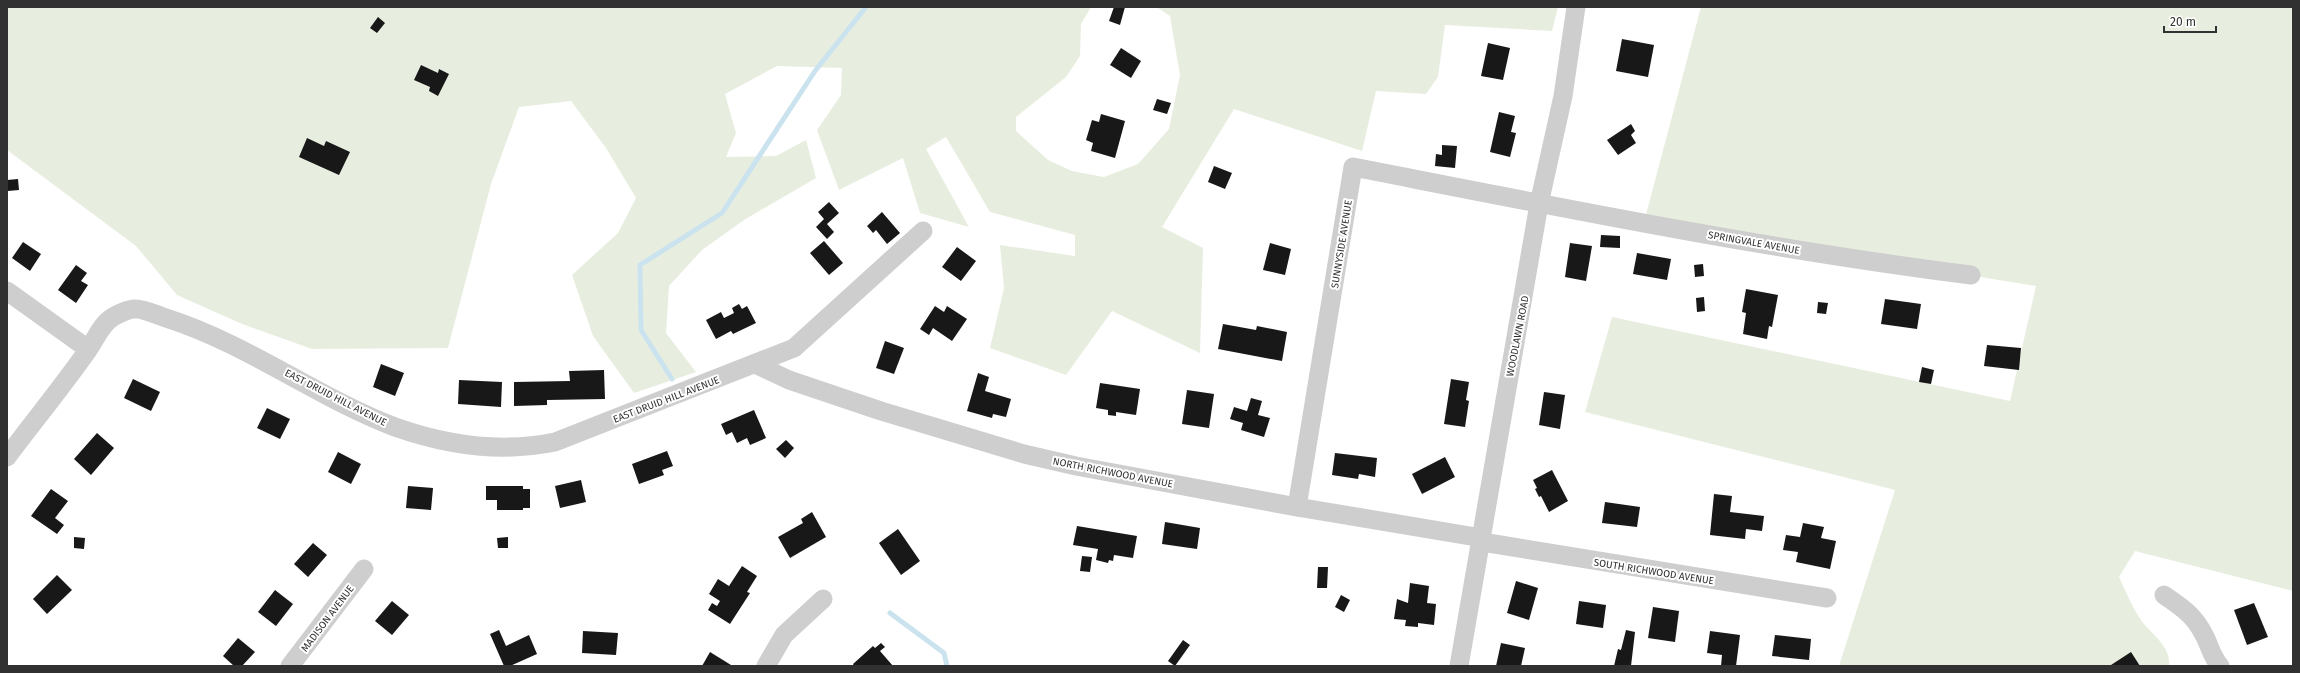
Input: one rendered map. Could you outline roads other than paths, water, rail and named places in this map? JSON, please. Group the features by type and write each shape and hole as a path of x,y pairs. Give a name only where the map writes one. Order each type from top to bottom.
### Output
{"street":[{"name":"WOODLAWN ROAD","path":"1459,666 1539,204 1563,96 1576,7"},
{"name":"SUNNYSIDE AVENUE","path":"1297,507 1353,167 1539,204"},
{"name":"SPRINGVALE AVENUE","path":"1539,204 1867,262 1971,275"},
{"name":"EAST DRUID HILL AVENUE","path":"7,457 88,349 101,328 113,316 135,309 187,325 224,340 367,415 395,426 452,442 502,448 528,447 555,442 794,348 923,231"},
{"path":"7,291 88,349"},
{"name":"NORTH RICHWOOD AVENUE","path":"755,364 789,380 881,411 1024,454 1076,466 1482,540"},
{"name":"SOUTH RICHWOOD AVENUE","path":"1482,540 1827,598"},
{"name":"MADISON AVENUE","path":"290,666 364,569"},
{"path":"2164,595 2192,614 2204,634 2213,659 2220,666"},
{"path":"766,666 784,635 823,598"}],"waterway":[{"path":"672,379 641,330 640,265 722,213 815,71 866,7"},
{"path":"890,613 944,653 947,666"}]}
